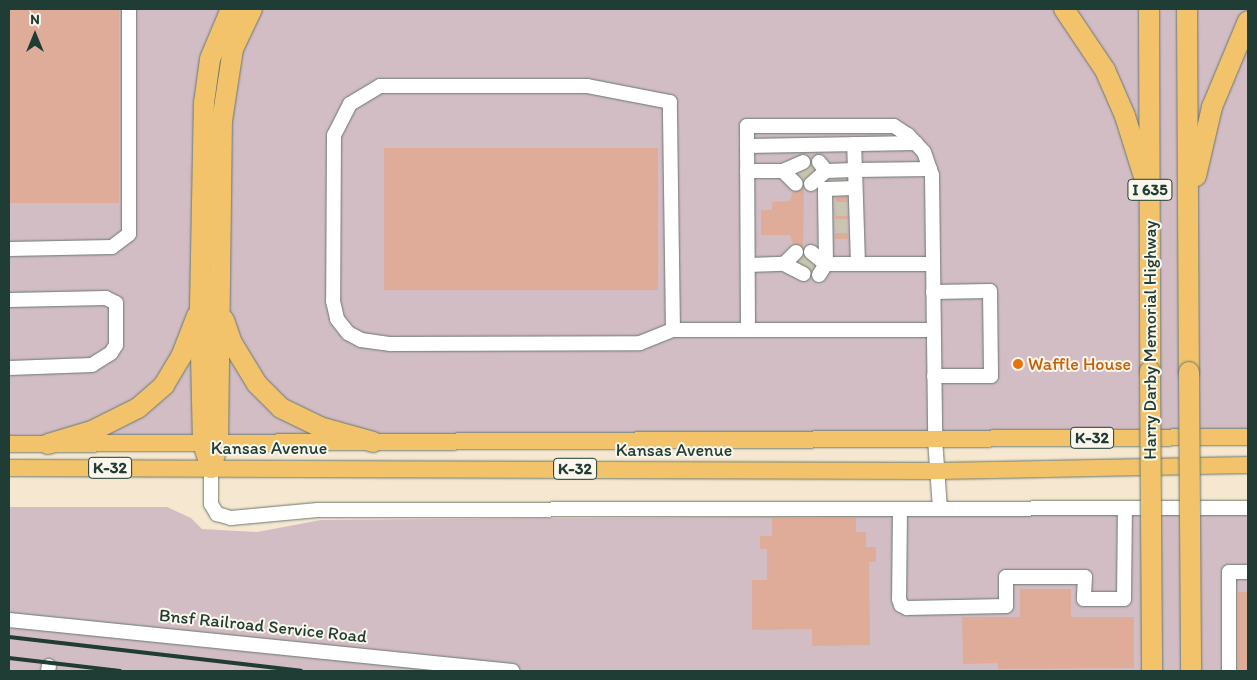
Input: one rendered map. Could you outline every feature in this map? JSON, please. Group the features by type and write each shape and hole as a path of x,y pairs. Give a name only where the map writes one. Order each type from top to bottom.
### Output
{"highway":[{"path":"211,444 200,308 204,103 210,59 231,9"},
{"path":"211,468 220,306 225,91 233,49 252,9"},
{"path":"1064,9 1106,70 1125,116 1150,198"},
{"name":"Harry Darby Memorial Highway","path":"1148,9 1152,671"},
{"name":"I 635","path":"1187,9 1191,671"},
{"path":"1188,213 1212,107 1248,21"},
{"path":"220,306 232,343 257,384 281,408 320,427 373,442"},
{"path":"48,444 92,431 138,408 164,385 181,358 200,308"}],"main road":[{"name":"Kansas Avenue","path":"9,444 1248,437"},
{"name":"Kansas Avenue","path":"9,468 938,471 1248,465"}],"street":[{"path":"9,249 112,247 128,234 130,9"},
{"path":"673,330 670,102 587,86 380,86 350,104 334,136 333,301 338,319 348,333 361,340 391,344 640,343 673,330 933,330"},
{"path":"748,330 747,126 894,126 916,143 930,169 934,292 935,439 940,508"},
{"path":"747,146 916,143"},
{"path":"854,144 855,188 841,209 841,226 858,264"},
{"path":"818,172 930,169"},
{"path":"748,171 800,172 783,171"},
{"path":"855,188 825,189 841,209 841,226 818,264 933,264"},
{"path":"748,266 800,264 784,264"},
{"path":"934,292 990,291 991,376 934,376"},
{"path":"9,300 106,298 116,303 116,345 111,353 92,365 9,368"},
{"path":"211,468 211,504 217,514 231,518 318,510 1248,508"},
{"path":"900,509 899,599 901,605 907,608 1006,606 1006,577 1085,577 1084,599 1124,599 1125,508"},
{"path":"1229,671 1229,572 1248,572"},
{"name":"Bnsf Railroad Service Road","path":"9,620 512,671"}],"shaded area":[{"path":"9,9 1248,9 1248,440 9,440"},
{"path":"9,507 167,507 191,518 202,529 257,532 321,520 1248,513 1248,671 9,671"}],"building":[{"path":"9,9 119,9 119,203 9,203"},
{"path":"384,148 658,148 658,290 384,290"},
{"path":"804,188 803,248 793,244 790,235 761,235 761,210 772,210 772,202 790,201 793,192"},
{"path":"836,197 847,197 848,239 835,239"},
{"path":"772,518 856,518 856,532 866,532 866,547 876,547 876,562 869,562 870,645 812,646 812,629 752,630 752,580 767,580 767,549 760,549 760,536 772,536"},
{"path":"1020,589 1071,589 1071,617 1134,617 1134,668 998,669 998,663 963,664 962,617 1020,617"},
{"path":"1238,592 1248,592 1248,671 1238,671"}],"tunnel":[{"path":"800,171 816,171"},
{"path":"836,209 848,209"},
{"path":"835,226 848,226"},
{"path":"800,264 816,264"}],"railway":[{"path":"9,637 301,671"},
{"path":"9,658 120,671"}],"place":[{"name":"Waffle House","path":"1018,364"}]}
